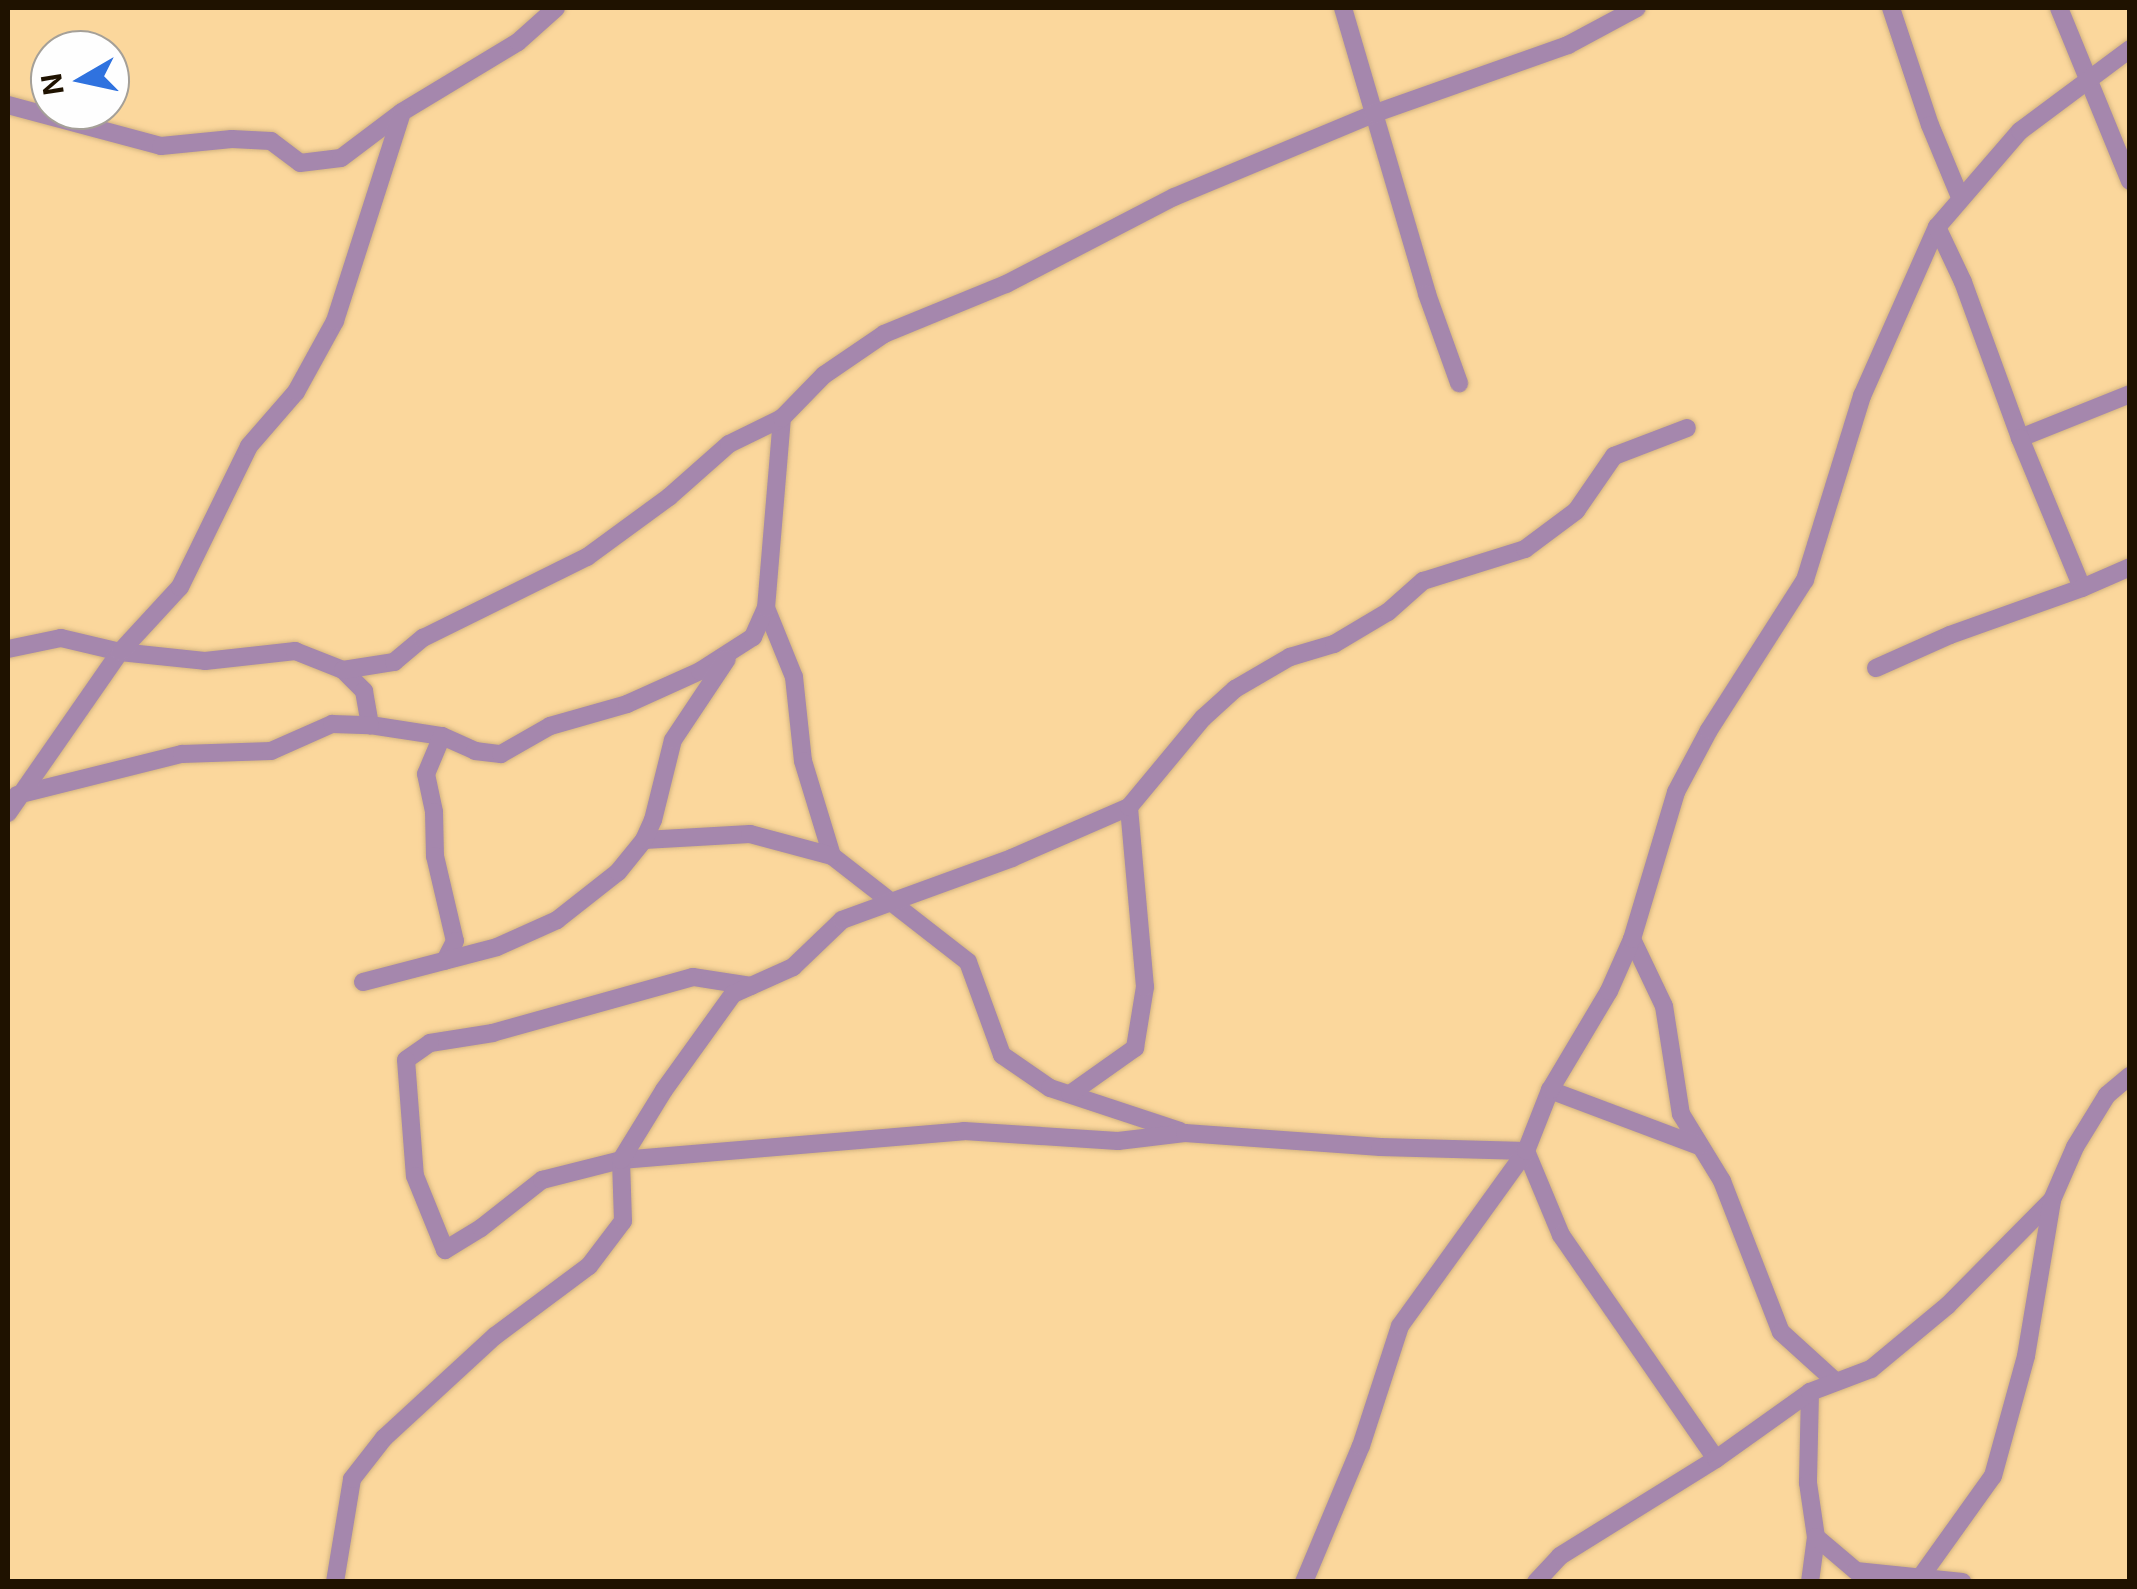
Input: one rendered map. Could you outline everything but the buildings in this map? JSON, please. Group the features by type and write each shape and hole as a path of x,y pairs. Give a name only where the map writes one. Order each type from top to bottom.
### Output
{"street":[{"path":"8,105 162,146 232,138 270,140 300,163 341,158 402,112 504,52 556,8"},
{"path":"1343,8 1459,384"},
{"path":"364,691 423,638 587,557 669,497 729,444 782,418 824,375 884,334 1006,284 1174,197 1373,114 1568,45 1637,8"},
{"path":"1892,8 1930,125 1960,197"},
{"path":"2060,8 2130,181"},
{"path":"1304,1582 1361,1446 1400,1326 1526,1151 1550,1090 1609,992 1632,938 1676,792 1709,730 1805,580 1862,396 1938,227 2020,131 2130,49"},
{"path":"8,813 14,795 120,652 180,587 249,446 296,392 335,320 402,112"},
{"path":"1938,227 2082,588"},
{"path":"2020,438 2130,394"},
{"path":"14,795 182,754 271,751 332,724 370,725 442,736 474,751 502,754 550,726 641,698 700,671 753,638 766,608 782,418"},
{"path":"335,1582 352,1479 384,1438 470,1358 589,1266 623,1221 621,1160 664,1090 733,994 793,967 842,920 1012,858 1129,807 1203,718 1236,689 1290,657 1334,644 1388,612 1424,581 1525,549 1576,511 1614,456 1686,428"},
{"path":"1876,668 2130,568"},
{"path":"766,608 794,677 803,761 832,856"},
{"path":"8,649 62,638 120,652 205,661 295,650 343,670 364,691 370,725"},
{"path":"363,982 497,947 557,920 618,872 644,840 673,740 732,650"},
{"path":"343,670 394,662"},
{"path":"442,736 426,774 434,812 434,856 456,940 445,961"},
{"path":"1070,1094 1135,1048 1145,987 1129,807"},
{"path":"644,840 750,834 832,856 968,962 1002,1055 1050,1088 1185,1133"},
{"path":"1632,938 1664,1006 1680,1114 1722,1180 1782,1332 1834,1380"},
{"path":"751,986 693,977 494,1033 430,1043 406,1060 415,1176 445,1250 482,1228 542,1180 621,1160 964,1131 1118,1141 1185,1133 1380,1147 1526,1151"},
{"path":"1919,1579 1992,1476 2026,1356 2052,1200 2075,1147 2107,1095 2130,1076"},
{"path":"1550,1090 1699,1146"},
{"path":"1526,1151 1561,1235 1716,1459"},
{"path":"1536,1582 1560,1556 1716,1459 1810,1392 1872,1369 1947,1306 2052,1200"},
{"path":"1810,1392 1808,1483 1816,1537 1810,1582"},
{"path":"1816,1537 1856,1571 1962,1582"}]}
